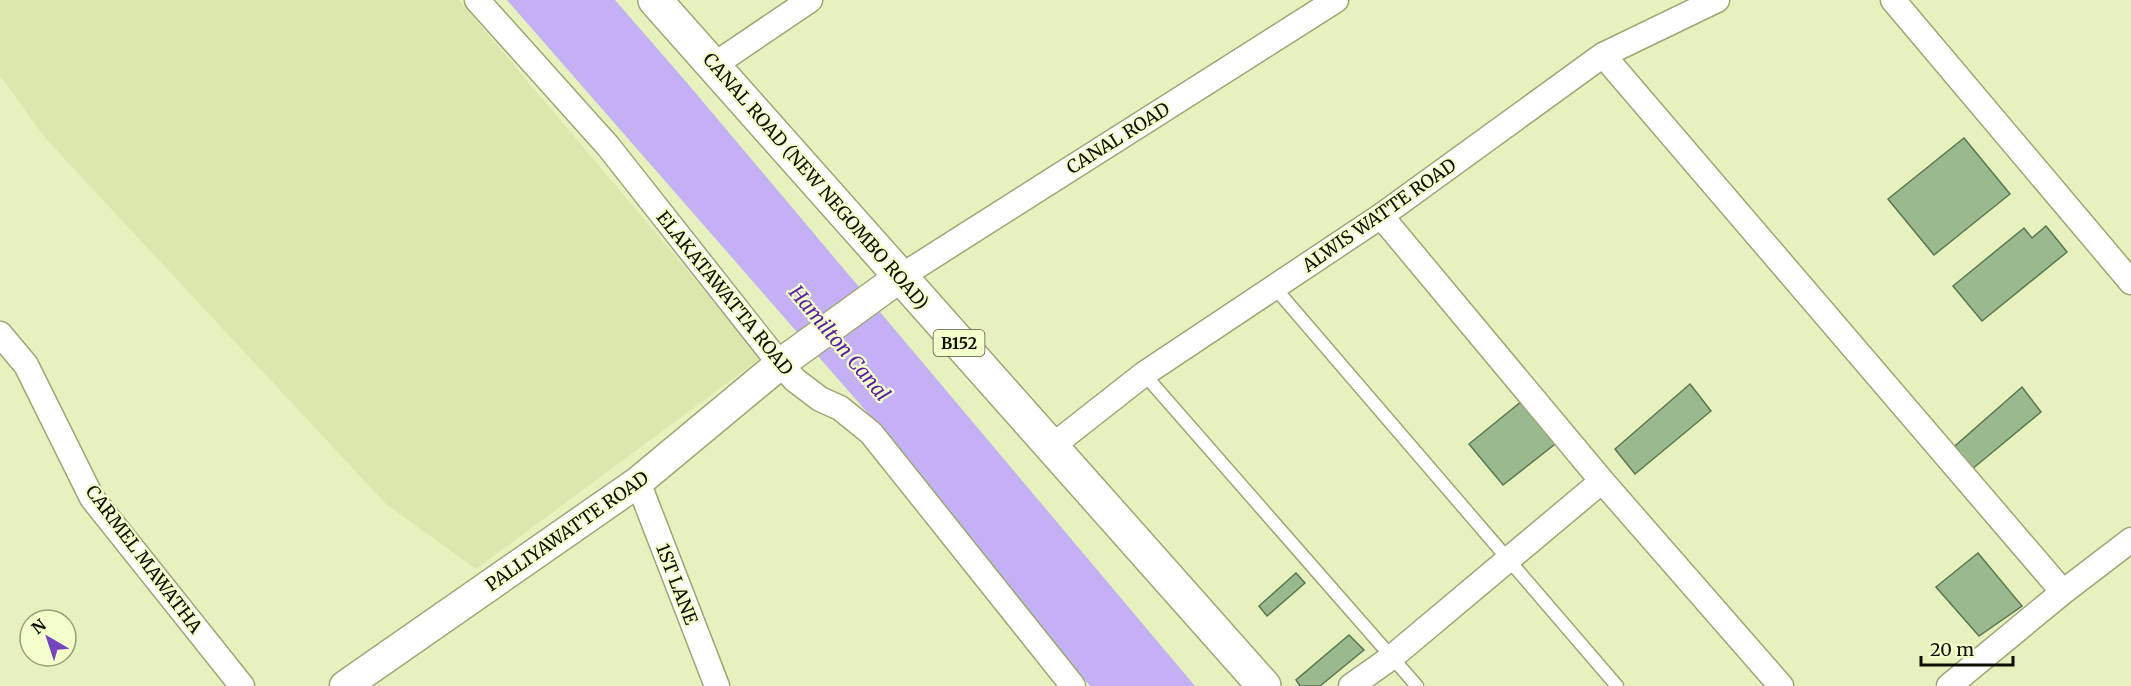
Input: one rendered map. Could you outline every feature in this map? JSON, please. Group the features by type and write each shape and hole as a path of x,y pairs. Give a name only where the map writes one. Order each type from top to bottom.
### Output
{"main road":[{"name":"CANAL ROAD (NEW NEGOMBO ROAD)","path":"655,0 1264,686"}],"street":[{"name":"ELAKATAWATTA ROAD","path":"477,0 608,146 780,364 795,380 820,399 840,408 871,433 1073,686"},
{"path":"714,65 810,0"},
{"name":"CANAL ROAD","path":"900,277 1336,0"},
{"name":"ALWIS WATTE ROAD","path":"1051,447 1144,374 1381,216 1603,55 1718,0"},
{"path":"1893,0 2131,282"},
{"path":"1603,55 2063,591"},
{"path":"1381,216 1602,481 1781,686"},
{"name":"PALLIYAWATTE ROAD","path":"345,686 638,482 780,364 900,277"},
{"name":"CARMEL MAWATHA","path":"0,334 26,365 92,498 242,686"},
{"path":"1351,686 1392,657 1602,481"},
{"name":"1ST LANE","path":"638,482 717,686"},
{"path":"1949,686 2063,591 2131,540"}],"lane":[{"path":"1275,288 1617,686"},
{"path":"1144,374 1417,686"}],"shaded area":[{"path":"0,0 459,0 761,358 476,569 386,504 47,140 0,76"}],"water":[{"name":"Hamilton Canal","path":"507,0 615,0 1195,686 1090,686 873,419"}],"building":[{"path":"1964,138 2010,194 1934,255 1888,199"},
{"path":"2046,226 2067,252 1982,321 1953,286 2024,228 2032,238"},
{"path":"1690,384 1711,411 1635,474 1615,449"},
{"path":"2022,387 2041,412 1971,470 1955,446"},
{"path":"1522,401 1559,441 1503,485 1469,444"},
{"path":"1978,553 2022,606 1979,636 1936,587"},
{"path":"1296,573 1305,583 1267,616 1259,606"},
{"path":"1349,635 1364,650 1320,686 1300,686 1296,680"}]}
